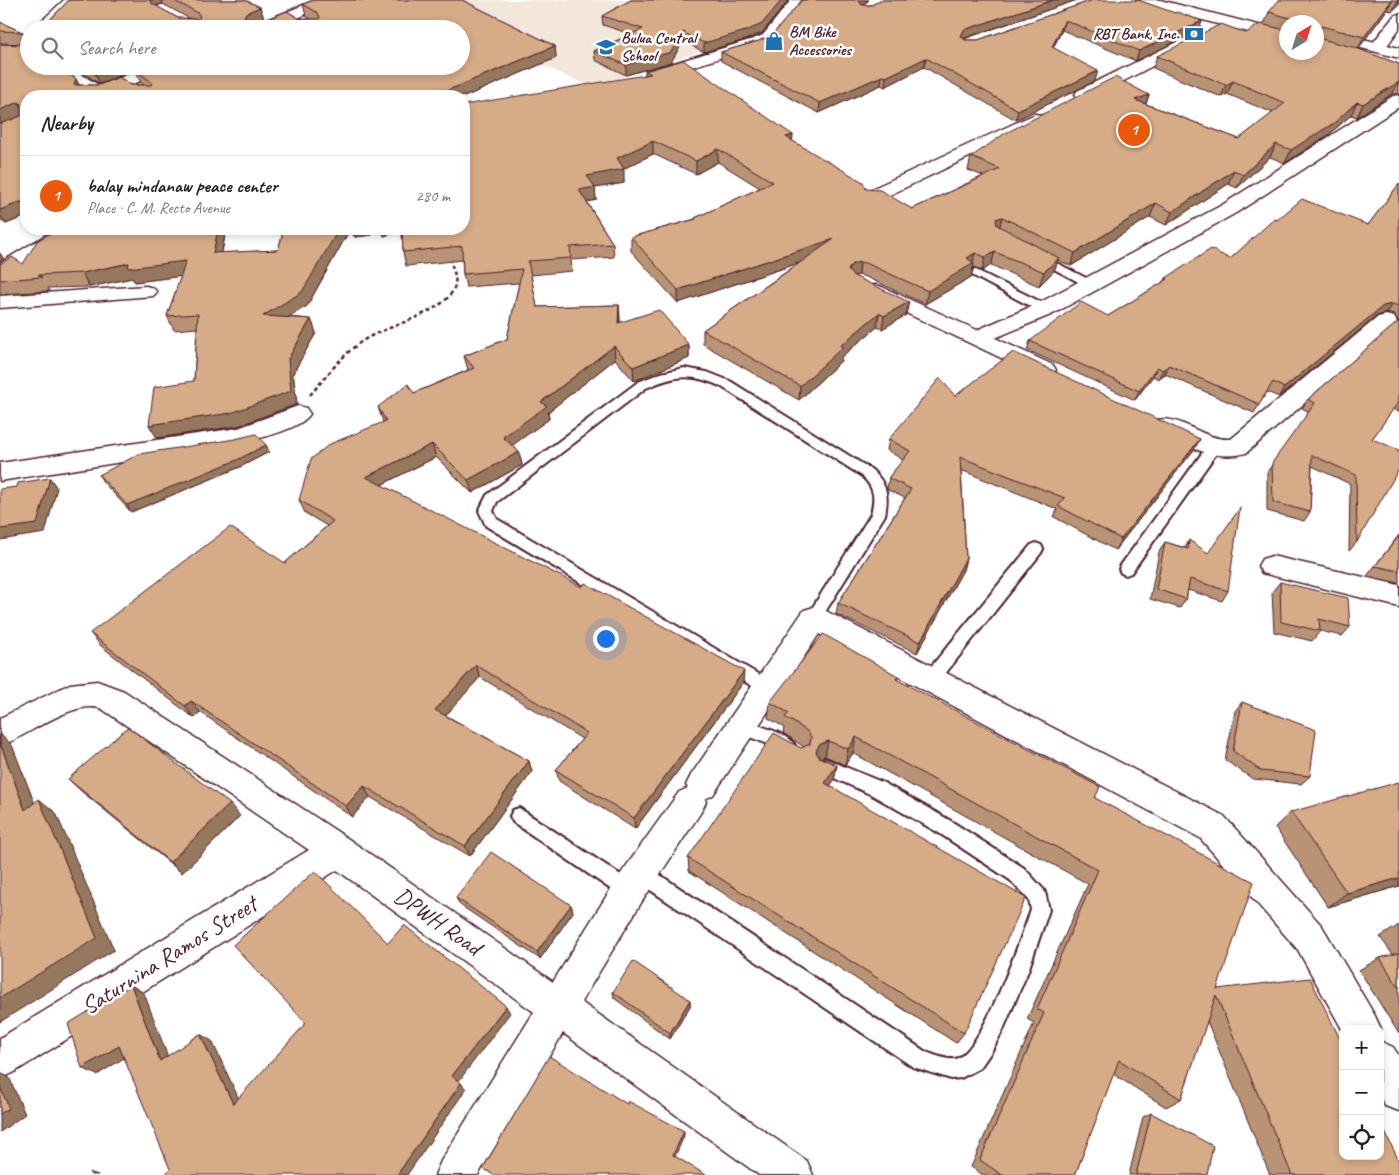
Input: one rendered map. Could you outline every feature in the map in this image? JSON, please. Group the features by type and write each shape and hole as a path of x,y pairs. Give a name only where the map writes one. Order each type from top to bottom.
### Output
{"main road":[{"path":"52,20 72,0"},
{"path":"279,20 329,0"},
{"path":"635,80 762,42 768,38 799,0"},
{"path":"1143,0 1279,35"},
{"path":"1194,0 1279,22"},
{"path":"291,15 299,20"},
{"path":"1377,54 1399,19"},
{"path":"1065,104 1229,22"},
{"path":"1324,34 1377,54 1395,67"},
{"path":"1324,46 1377,54 1399,53"},
{"path":"68,75 88,90"},
{"path":"107,90 143,75"},
{"path":"126,82 139,90"},
{"path":"978,338 1018,319 1045,309 1229,209 1399,100"},
{"path":"872,196 1047,112"},
{"path":"0,272 59,235"},
{"path":"858,283 1068,380"},
{"path":"0,302 146,292"},
{"path":"1150,418 1213,448 1226,449 1237,447 1386,322"},
{"path":"0,472 238,436 266,428 298,414"},
{"path":"1272,566 1399,596"},
{"path":"455,1175 635,882 742,727 814,618 1212,826 1310,938 1360,1025"},
{"name":"DPWH Road","path":"0,733 70,697 97,694 112,700 338,850 556,1008 793,1175"},
{"name":"Saturnina Ramos Street","path":"0,1060 338,850"},
{"path":"1384,1067 1399,1092"}],"lane":[{"path":"1031,253 1090,284"},
{"path":"972,271 1045,309"},
{"path":"767,688 728,662 491,522 486,511 492,499 642,385 671,374 687,371 707,374 867,473 880,485 883,496 878,515 814,618"},
{"path":"1126,569 1213,448"},
{"path":"931,680 1036,549"},
{"path":"742,727 774,739 799,754"},
{"path":"519,816 635,882 920,1060 950,1070 962,1068 975,1060 997,1020 1040,910 1037,896 1017,874 945,827 878,789 824,766"}],"path":[{"path":"298,414 307,399 337,365 364,339 437,307 452,293 455,285 448,252"}],"shaded area":[{"name":"Bulua Central School","path":"415,0 657,0 756,33 593,87 470,36 470,20 447,20"}],"building":[{"path":"69,0 150,0 151,3 178,18 198,19 200,17 198,13 173,0 245,0 260,7 246,13 244,17 246,19 268,19 287,11 300,19 319,19 318,13 303,4 314,0 462,0 555,46 449,90 20,90 20,103 18,102 0,110 0,44 20,45 20,75 70,75 76,79 74,84 76,85 99,85 119,77 131,85 151,85 152,82 142,75 470,75 470,20 50,20"},
{"path":"631,0 782,0 762,24 746,31 704,43 683,32 671,52 626,65 594,51 643,29 602,16"},
{"path":"802,0 858,0 862,5 872,5 880,0 1053,0 964,30 961,36 965,40 978,40 1093,0 1138,0 1202,21 1139,51 1065,20 1052,47 1098,71 1018,110 926,58 886,77 882,76 820,103 721,52 759,41 774,33"},
{"path":"1279,0 1392,0 1364,37 1324,27 1324,15 1279,15 1269,12"},
{"path":"0,22 20,32 0,31"},
{"path":"1221,24 1246,33 1260,24 1279,28 1279,60 1324,60 1324,40 1356,48 1399,64 1399,82 1363,104 1357,102 1334,123 1291,150 1276,144 1243,175 1234,170 1172,212 1156,203 1075,253 1002,217 996,219 997,225 1059,258 1044,272 995,252 985,257 975,253 967,258 974,263 928,291 868,264 860,262 852,264 848,270 852,275 909,302 884,316 879,313 840,346 843,347 800,386 703,330 834,239 678,290 631,237 696,219 773,182 718,149 696,161 653,141 617,158 624,169 587,176 595,187 579,190 613,244 570,247 571,258 528,261 537,307 619,305 618,323 659,310 689,345 633,367 614,346 541,402 547,406 503,437 519,452 468,480 432,444 366,477 582,587 585,583 744,671 634,818 556,770 587,733 476,665 435,710 529,761 465,846 364,786 346,806 191,701 185,706 90,633 230,527 285,563 333,521 299,500 311,459 330,444 386,421 378,407 408,384 414,393 474,368 464,356 507,339 522,269 463,274 462,246 403,252 402,235 470,235 470,104 651,74 645,71 683,60 793,135 786,137 863,182 866,189 880,190 912,209 1000,169 971,157 1004,134 1115,77 1149,95 1135,100 1239,139 1285,103 1233,81 1226,85 1157,56"},
{"path":"20,116 20,202 0,210 0,124"},
{"path":"1399,184 1399,306 1392,304 1383,306 1284,388 1273,382 1259,404 1169,365 1163,370 1157,367 1139,391 1030,341 1081,302 1108,316 1168,279 1166,278 1211,249 1230,259 1274,219 1277,220 1302,199 1368,225"},
{"path":"47,235 217,235 213,253 278,250 282,235 335,235 302,292 263,316 311,319 288,359 291,391 231,413 149,425 154,387 194,381 198,314 167,316 186,261 128,268 129,263 82,273 38,275 42,277 0,280 0,264 12,257 23,264 37,241"},
{"path":"1399,321 1399,401 1372,439 1399,450 1399,469 1357,542 1356,475 1312,455 1310,512 1273,502 1272,463 1315,403 1308,399"},
{"path":"1013,352 1200,439 1121,539 1058,506 1065,498 960,457 966,558 920,642 838,603 911,489 889,477 910,451 889,439 940,378 955,396"},
{"path":"256,434 266,445 237,460 127,505 99,475 139,454"},
{"path":"50,478 37,524 0,529 0,489 17,487 18,483"},
{"path":"1240,508 1228,591 1190,579 1186,599 1156,589 1165,542 1188,549 1189,540 1208,553"},
{"path":"1399,536 1399,571 1375,566"},
{"path":"1280,582 1348,598 1350,627 1319,619 1320,631 1281,622"},
{"path":"823,634 898,676 896,679 1100,787 1095,798 1254,882 1217,989 1310,978 1339,1037 1339,1160 1384,1160 1384,1130 1399,1161 1399,1175 1292,1175 1216,995 1181,1099 1119,1060 1075,1175 1002,1175 980,1160 1044,1013 1037,1009 1098,870 856,737 848,749 828,741 819,745 816,752 819,757 837,765 825,783 1026,898 964,1033 688,858 774,733 801,748 810,744 811,737 807,731 785,717 789,713 770,702"},
{"path":"1242,702 1316,730 1310,776 1261,771 1233,751"},
{"path":"128,727 230,804 170,862 68,779"},
{"path":"0,743 25,810 39,799 97,938 0,998"},
{"path":"1399,782 1399,878 1347,893 1291,812"},
{"path":"491,852 571,905 537,952 456,898"},
{"path":"315,871 388,943 404,925 506,1006 452,1076 461,1083 397,1175 165,1175 170,1169 119,1046 82,1068 68,1024 131,985 160,1061 200,1034 233,1104 306,1023 233,945"},
{"path":"1399,953 1399,988 1380,958"},
{"path":"633,961 690,1000 670,1033 613,992"},
{"path":"549,1056 627,1104 628,1101 684,1131 673,1155 706,1175 493,1175 483,1168"},
{"path":"0,1087 9,1108 0,1114"},
{"path":"1151,1113 1213,1146 1207,1175 1136,1175"}],"place":[{"name":"RBT Bank, Inc.","path":"1194,34"},
{"name":"BM Bike Accessories","path":"774,41"},
{"name":"Bulua Central School","path":"606,47"},
{"name":"balay mindanaw peace center","path":"1134,130"}]}
